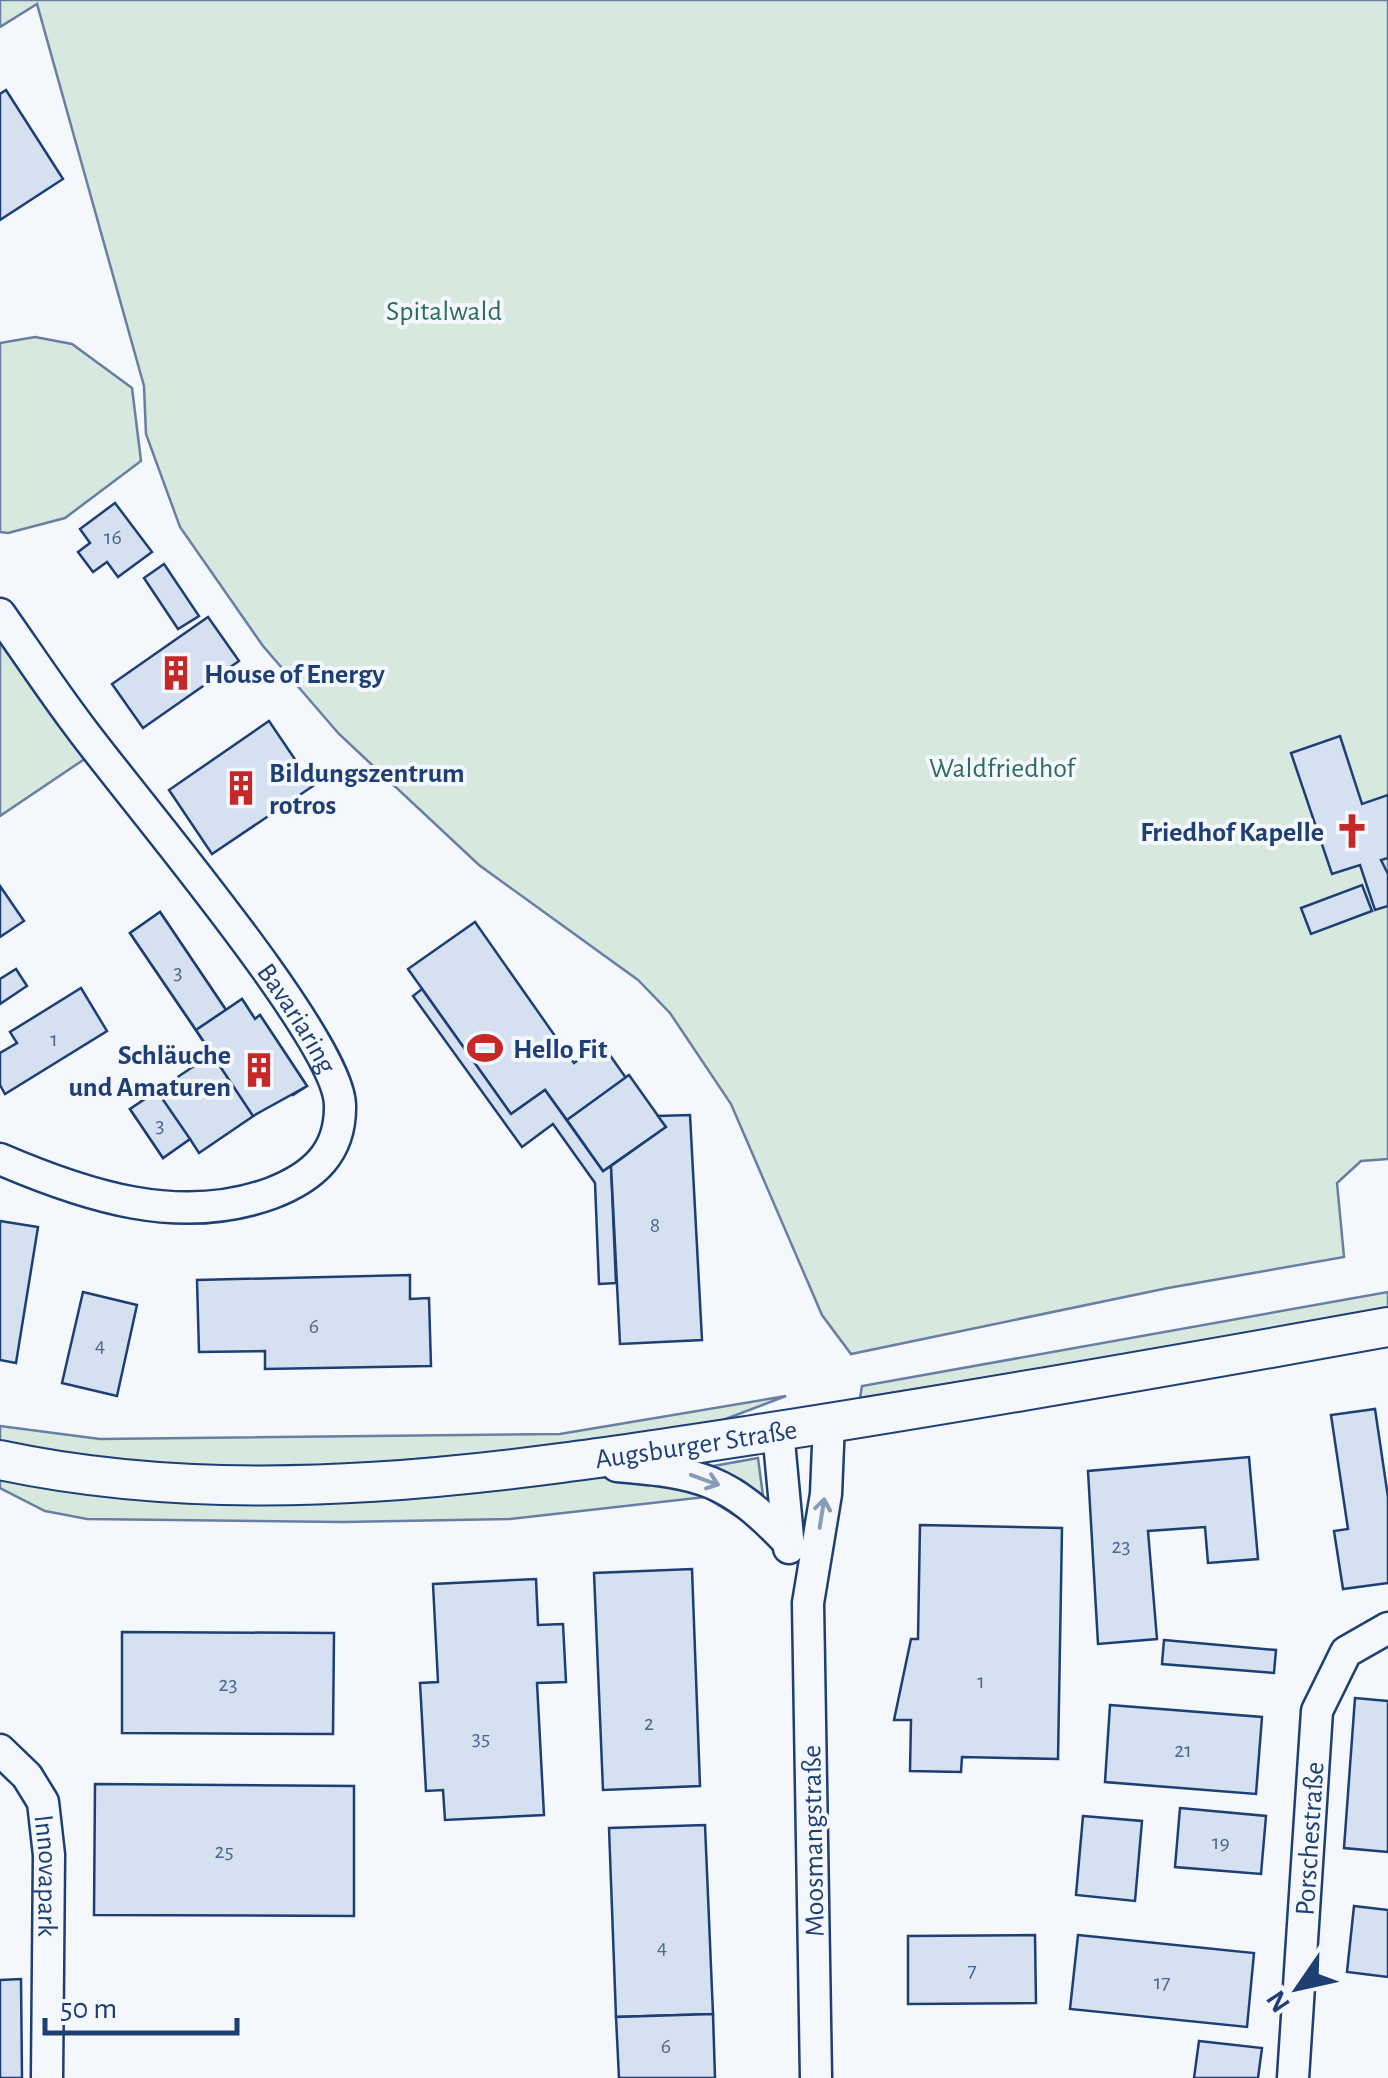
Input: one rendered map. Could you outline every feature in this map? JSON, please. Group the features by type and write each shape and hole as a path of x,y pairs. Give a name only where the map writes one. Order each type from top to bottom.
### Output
{"main road":[{"name":"Augsburger Straße","path":"0,1460 162,1484 326,1484 574,1462 778,1431 1388,1326"}],"street":[{"name":"Bavariaring","path":"0,614 77,724 295,1011 334,1076 340,1103 337,1136 328,1159 297,1183 254,1200 182,1209 136,1204 74,1190 0,1159"},
{"name":"Moosmangstraße","path":"816,2078 808,1604 826,1494 830,1422"},
{"name":"Moosmangstraße","path":"778,1431 786,1541 808,1604"},
{"name":"Moosmangstraße","path":"574,1462 707,1478 751,1503 786,1541"},
{"name":"Porschestraße","path":"1292,2078 1316,1711 1346,1652 1388,1628"},
{"name":"Innovapark","path":"0,1750 27,1776 43,1802 49,1855 47,2078"}],"green space":[{"path":"0,0 1388,0 1388,1159 1361,1161 1337,1183 1344,1257 1168,1288 851,1354 822,1315 731,1104 670,1013 638,980 479,865 339,734 263,646 180,527 146,434 144,386 37,4 0,27"},
{"path":"35,337 72,344 132,388 141,461 65,518 0,532 0,343"},
{"path":"0,631 89,756 0,816"},
{"path":"1388,1292 1388,1312 860,1398 862,1386"},
{"path":"786,1396 723,1420 569,1446 324,1467 164,1470 0,1445 0,1426 100,1439 560,1434"},
{"path":"758,1458 763,1496 742,1480 708,1467"},
{"path":"0,1474 577,1474 708,1491 757,1529 705,1497 510,1519 87,1519 45,1511 0,1488"}],"building":[{"path":"6,90 63,179 0,220 0,94"},
{"path":"115,503 152,552 118,577 107,562 93,572 78,552 90,543 80,529"},
{"path":"164,564 199,616 178,629 144,578"},
{"name":"House of Energy","path":"208,617 239,661 143,728 112,684"},
{"name":"Bildungszentrum rotros","path":"269,721 313,786 212,854 169,790"},
{"name":"Friedhof Kapelle","path":"1340,736 1362,804 1388,795 1388,858 1381,860 1388,874 1388,906 1375,910 1360,865 1332,874 1291,753"},
{"path":"1362,885 1372,911 1311,934 1301,908"},
{"path":"0,886 24,921 0,937"},
{"path":"160,912 226,1010 242,999 255,1019 260,1015 307,1086 293,1095 290,1091 199,1153 190,1139 163,1158 130,1109 212,1054 130,933"},
{"path":"160,912 226,1010 196,1030 130,933"},
{"path":"475,922 574,1063 602,1044 626,1078 567,1120 545,1090 511,1114 408,969"},
{"path":"16,969 27,986 0,1004 0,979"},
{"path":"81,988 107,1031 5,1094 0,1085 0,1053 17,1043 10,1032"},
{"path":"422,989 511,1114 545,1090 603,1171 611,1166 616,1283 599,1284 595,1183 553,1124 522,1147 413,996"},
{"name":"Schläuche und Amaturen","path":"242,999 255,1019 260,1015 307,1086 253,1116 196,1030"},
{"path":"629,1075 666,1127 603,1171 567,1120"},
{"path":"157,1091 190,1139 163,1158 130,1109"},
{"path":"690,1115 702,1340 620,1344 611,1166 666,1127 658,1116"},
{"path":"0,1221 38,1227 16,1363 0,1360"},
{"path":"410,1275 410,1299 429,1298 431,1366 265,1369 265,1351 199,1352 197,1280"},
{"path":"83,1292 137,1305 117,1396 62,1383"},
{"path":"1375,1409 1388,1497 1388,1583 1343,1589 1334,1531 1348,1529 1331,1415"},
{"path":"1249,1457 1258,1559 1208,1563 1205,1527 1148,1531 1157,1639 1098,1644 1088,1471"},
{"path":"920,1525 1062,1528 1058,1759 962,1757 961,1772 910,1771 911,1720 894,1720 911,1639 918,1639"},
{"path":"692,1569 700,1786 603,1790 594,1573"},
{"path":"536,1579 538,1625 563,1624 566,1682 537,1683 544,1815 445,1820 443,1790 426,1791 420,1683 438,1682 433,1584"},
{"path":"122,1632 334,1633 333,1734 122,1733"},
{"path":"1164,1640 1276,1650 1274,1673 1162,1664"},
{"path":"1355,1698 1388,1701 1388,1852 1344,1848"},
{"path":"1110,1705 1262,1717 1256,1794 1105,1782"},
{"path":"95,1784 354,1786 354,1916 94,1915"},
{"path":"1180,1808 1266,1816 1261,1874 1175,1867"},
{"path":"1083,1816 1142,1821 1135,1901 1076,1895"},
{"path":"705,1825 713,2014 616,2017 609,1828"},
{"path":"1354,1906 1388,1910 1388,1977 1347,1972"},
{"path":"1035,1935 1036,2003 908,2004 908,1936"},
{"path":"1078,1935 1254,1953 1247,2027 1070,2009"},
{"path":"21,1979 22,2078 0,2078 0,1980"},
{"path":"713,2014 715,2078 619,2078 616,2017"},
{"path":"1199,2041 1262,2048 1258,2078 1194,2078"}],"place":[{"name":"House of Energy","path":"176,673"},
{"name":"Bildungszentrum rotros","path":"241,788"},
{"name":"Friedhof Kapelle","path":"1352,831"},
{"name":"Hello Fit","path":"485,1048"},
{"name":"Schläuche und Amaturen","path":"259,1070"}],"park label":[{"name":"Spitalwald","path":"444,310"},
{"name":"Waldfriedhof","path":"1002,767"}]}
